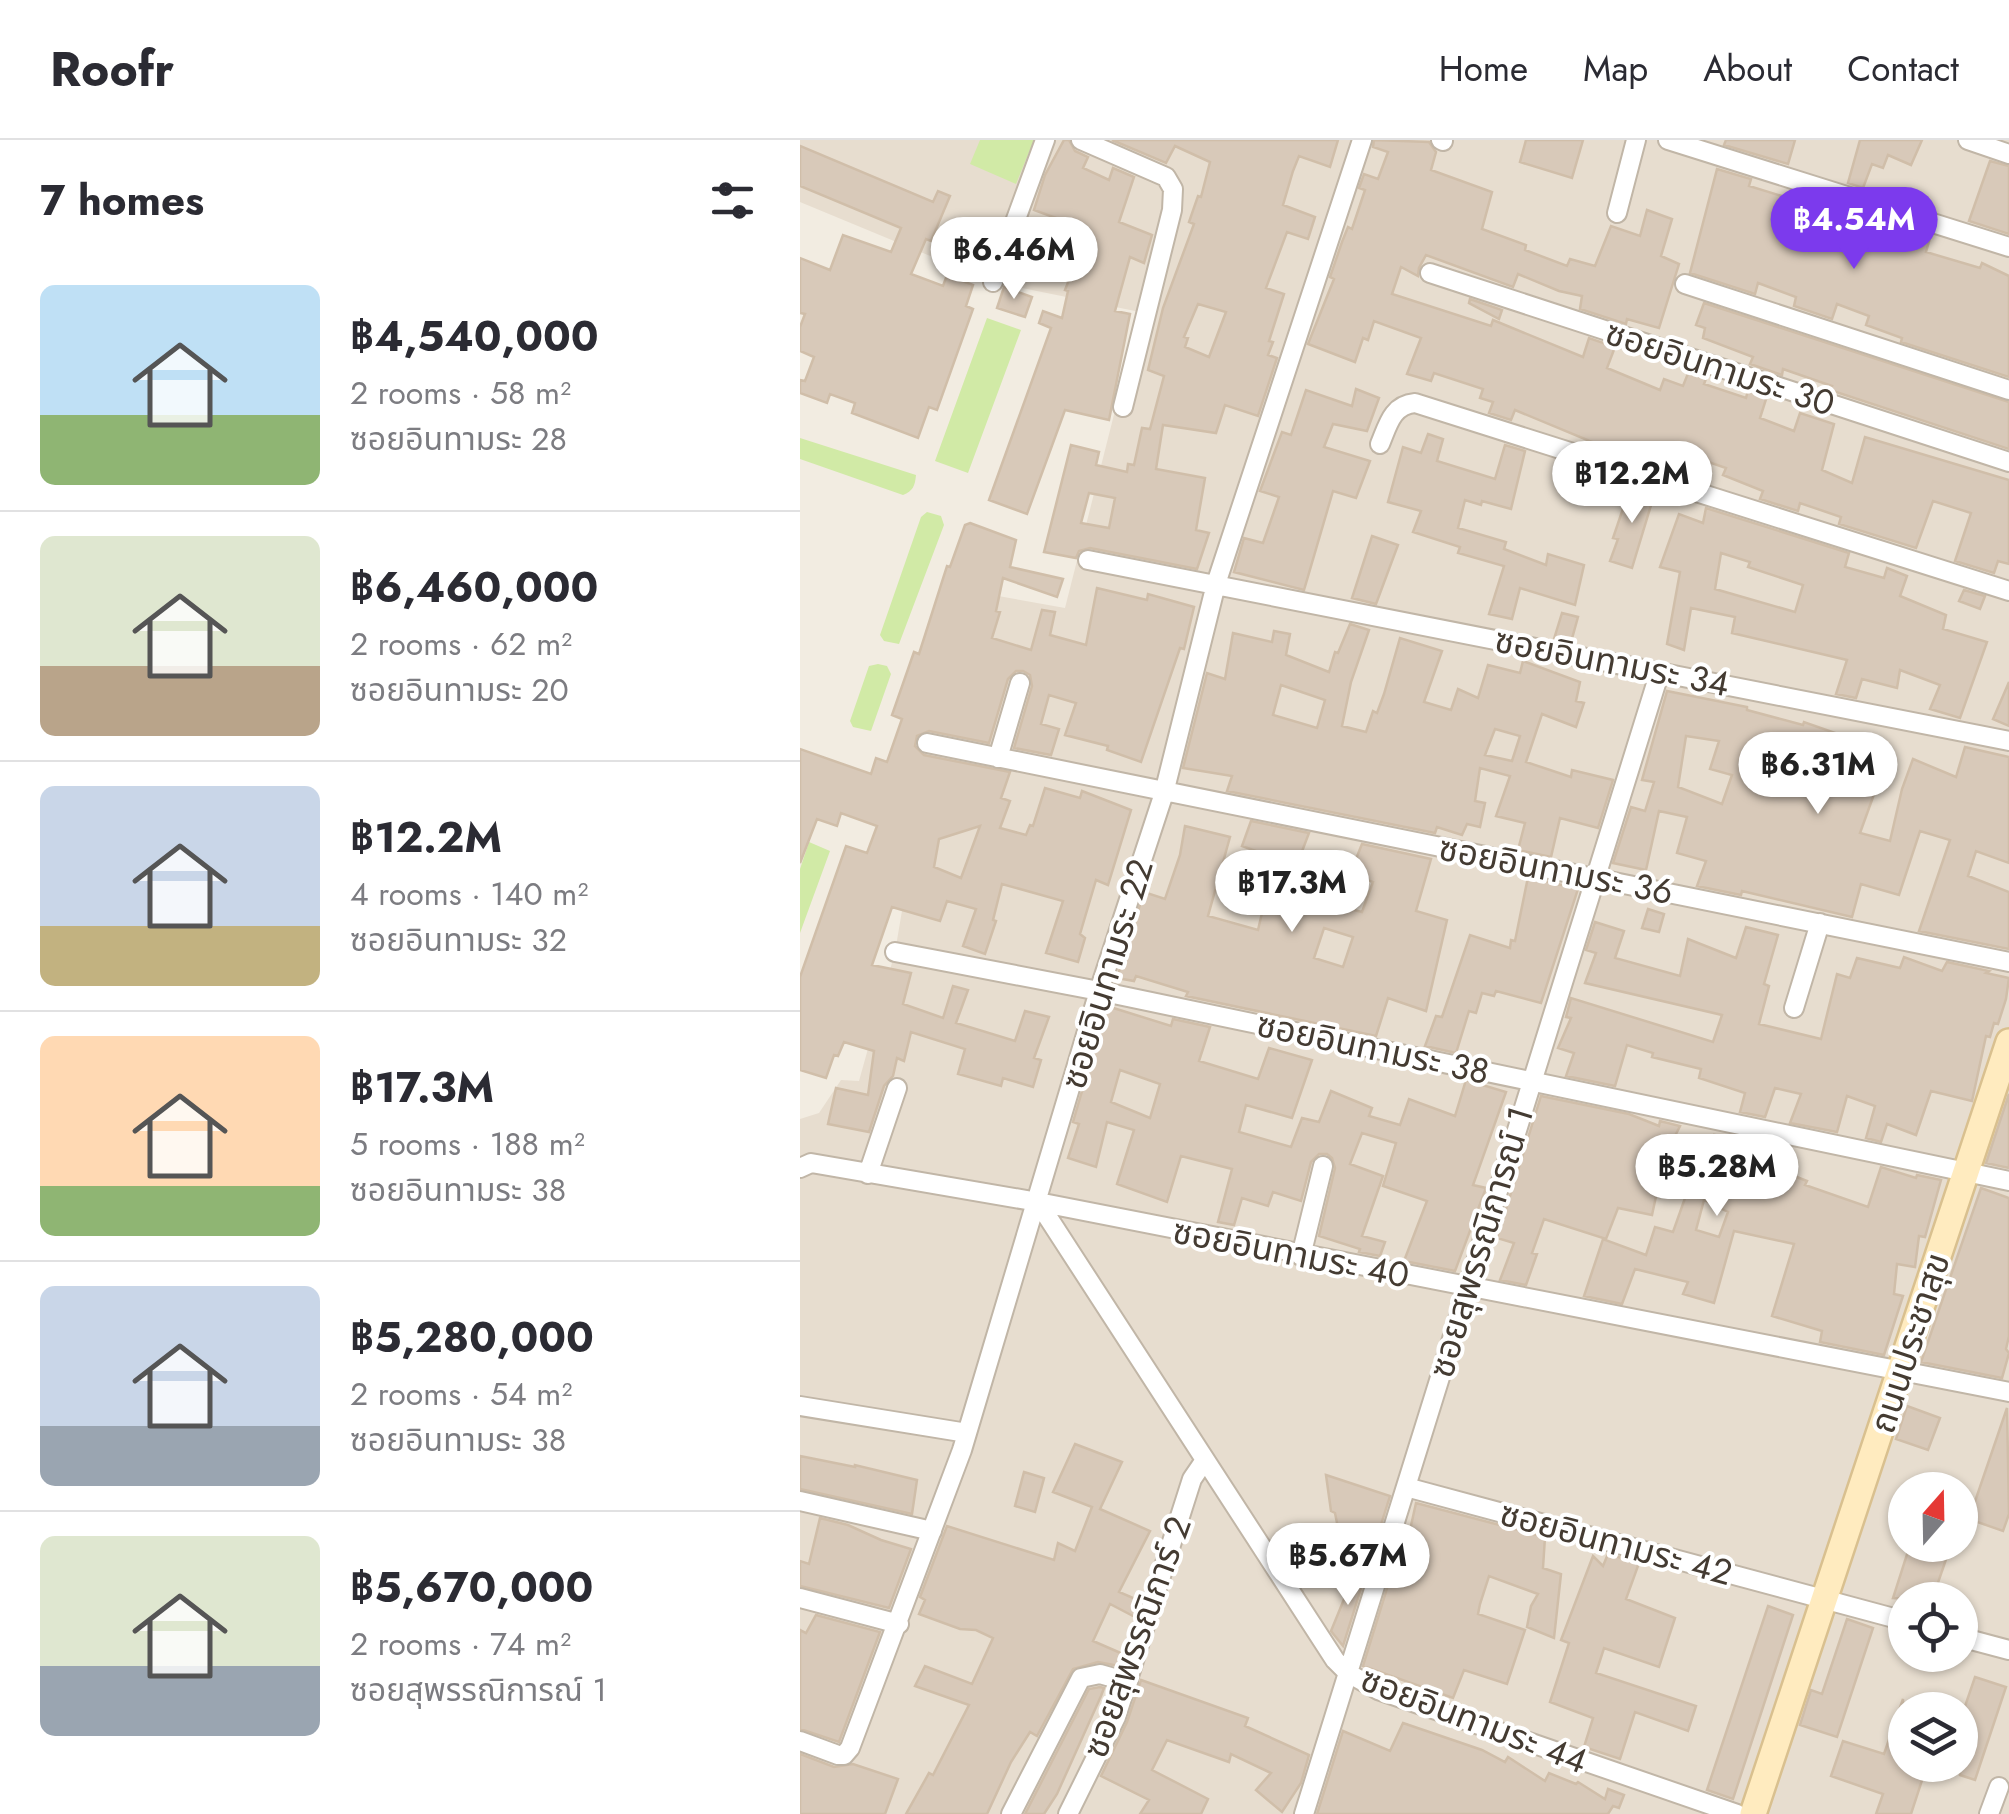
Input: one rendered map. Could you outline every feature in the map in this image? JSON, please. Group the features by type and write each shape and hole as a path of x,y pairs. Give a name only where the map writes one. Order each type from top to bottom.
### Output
{"street":[{"path":"993,282 1045,140"},
{"path":"1081,140 1166,177 1174,189 1123,407"},
{"name":"ซอยอินทามระ 22","path":"800,1742 838,1755 848,1752 899,1624 967,1433 1164,793 1216,584 1362,140"},
{"path":"1617,214 1636,140"},
{"path":"1668,140 2009,247"},
{"path":"1968,140 2009,154"},
{"name":"ซอยอินทามระ 30","path":"1430,273 2009,462"},
{"path":"1685,284 2009,390"},
{"path":"1380,444 1392,414 1403,404 1415,403 2009,591"},
{"name":"ซอยอินทามระ 34","path":"1088,560 2009,740"},
{"name":"ซอยสุพรรณิการณ์ 1","path":"1304,1814 1660,671"},
{"path":"998,758 1020,683"},
{"name":"ซอยอินทามระ 36","path":"927,743 2009,962"},
{"path":"1794,1008 1820,923"},
{"name":"ซอยอินทามระ 38","path":"896,952 2009,1180"},
{"name":"ถนนประชาสุข","path":"1753,1814 2009,1042"},
{"path":"868,1174 897,1088"},
{"name":"ซอยอินทามระ 40","path":"800,1168 811,1163 1038,1202 2009,1392"},
{"path":"1302,1256 1324,1166"},
{"name":"ซอยอินทามระ 44","path":"1038,1202 1335,1660 1348,1673 1378,1690 1737,1814"},
{"path":"800,1406 967,1433"},
{"name":"ซอยสุพรรณิการ์ 2","path":"1068,1814 1116,1717 1192,1479 1204,1460"},
{"name":"ซอยอินทามระ 42","path":"1406,1486 1888,1616"},
{"path":"800,1502 932,1531"},
{"path":"800,1598 899,1624"},
{"path":"1978,1641 2009,1650"},
{"path":"1011,1814 1080,1678 1100,1674 1128,1682"},
{"path":"1990,1814 1999,1787"}],"shaded area":[{"path":"800,140 2009,140 2009,1814 800,1814 800,1119 819,1113 841,1080 859,1081 895,952 914,840 907,836 922,748 970,591 1065,608 1140,312 993,282 800,202"}],"green space":[{"path":"980,140 1034,140 1016,184 970,164"},
{"path":"987,318 1021,330 968,473 935,461"},
{"path":"800,438 916,475 914,485 903,495 800,459"},
{"path":"927,512 941,516 944,525 899,644 884,641 880,635 921,517"},
{"path":"869,666 887,666 891,674 871,731 853,727 850,721"},
{"path":"809,842 830,851 800,933 800,869"}],"building":[{"path":"1064,140 1088,157 1083,168 1109,180 1113,168 1134,177 1119,222 1152,235 1144,263 1130,257 1115,311 1130,314 1109,420 1065,410 1027,514 989,500 1051,328 1039,323 1043,311 1062,318 1068,291 1065,290 1089,230 1034,210 1045,175"},
{"path":"1112,140 1338,140 1330,167 1299,156 1283,205 1315,217 1308,239 1287,232 1266,288 1284,294 1269,341 1273,342 1268,355 1277,358 1258,416 1225,405 1216,433 1163,425 1156,469 1205,478 1196,530 1209,533 1197,569 1090,548 1079,551 1076,558 1044,552 1071,445 1099,452 1096,465 1127,472 1128,464 1134,465 1142,428 1150,429 1164,376 1148,370 1163,308 1194,224 1189,222 1198,196 1201,197 1210,162 1175,146 1166,163","holes":["1198,304 1226,312 1209,357 1185,347 1188,338 1184,337","1089,493 1115,498 1109,528 1081,523"]},
{"path":"1374,140 1429,142 1436,152 1431,170 1492,192 1482,229 1526,245 1525,250 1567,266 1570,259 1595,266 1611,226 1640,236 1647,210 1672,219 1661,256 1679,264 1659,328 1627,319 1626,324 1580,309 1582,296 1518,274 1513,287 1426,255 1418,276 1401,267 1392,294 1491,326 1493,320 1583,357 1589,338 1615,347 1607,368 1660,390 1664,379 1683,386 1689,371 1707,376 1704,384 1746,398 1748,390 1767,396 1760,418 1794,431 1800,413 1834,424 1822,470 1852,483 1865,437 2009,480 2009,564 1998,561 1994,573 1955,561 1971,513 1933,501 1916,548 1839,524 1841,517 1800,503 1798,511 1760,499 1763,491 1723,475 1726,468 1680,452 1679,455 1667,450 1661,468 1596,447 1597,444 1515,410 1511,420 1489,413 1493,402 1480,398 1483,389 1434,373 1431,381 1407,374 1421,338 1374,321 1355,362 1308,344 1334,279 1330,277 1342,242 1348,227 1352,229 1365,190 1359,188 1364,174 1378,179 1388,152 1373,147"},
{"path":"1526,140 1583,140 1572,178 1520,162"},
{"path":"1726,140 1795,140 1788,164 1724,145"},
{"path":"1860,140 1922,140 1911,165 1888,155 1883,168 1872,164 1863,188 1848,183"},
{"path":"800,146 933,202 938,191 950,196 931,241 926,239 911,274 943,286 947,275 973,285 966,306 973,309 937,410 929,407 918,438 852,413 855,403 830,394 827,403 800,393 800,380 805,381 814,357 800,351 800,327 805,314 800,313 800,258 830,270 843,235 891,252 901,228 800,186"},
{"path":"1990,161 2009,166 2009,234 1969,221"},
{"path":"1717,169 1751,179 1749,186 1788,198 1790,191 1842,208 1835,238 1860,246 1867,219 1930,238 1926,252 1980,268 1982,263 2009,276 2009,377 1901,342 1902,338 1866,325 1869,316 1837,304 1832,319 1794,306 1796,297 1758,283 1755,294 1690,273"},
{"path":"1004,287 1032,297 1025,317 997,308"},
{"path":"1470,299 1502,310 1499,319 1469,303"},
{"path":"1704,303 2009,402 2009,449 1830,390 1832,386 1783,369 1782,375 1750,364 1753,357 1703,338 1705,328 1696,325"},
{"path":"1356,389 1379,398 1367,431 1333,424 1324,447 1370,461 1356,498 1333,491 1304,590 1234,572 1244,538 1263,543 1279,497 1260,491 1282,432 1291,435 1306,390 1352,406"},
{"path":"1428,434 1443,439 1437,461 1495,479 1505,445 1525,451 1511,509 1465,500 1458,528 1506,542 1504,549 1546,565 1548,554 1584,565 1575,605 1520,588 1512,619 1489,614 1504,566 1458,553 1460,547 1413,532 1421,511 1388,502 1403,447 1421,453"},
{"path":"1631,485 1655,492 1632,568 1610,561 1618,539 1613,538"},
{"path":"1706,508 1849,553 1845,567 1884,578 1887,568 1907,576 1900,596 1946,615 1943,629 1987,642 1960,718 1930,709 1940,685 1900,670 1897,688 1862,679 1856,698 1836,694 1847,660 1732,633 1735,617 1691,608 1684,650 1667,644 1680,572 1660,567 1679,514 1703,523","holes":["1721,553 1750,562 1748,567 1803,585 1795,612 1715,589"]},
{"path":"970,523 1016,540 1010,567 1063,579 1057,597 1003,578 996,611 1000,612 992,638 1031,650 1042,610 1055,612 1050,635 1086,645 1097,588 1147,600 1148,594 1194,607 1184,649 1180,648 1141,762 1107,750 1108,746 1065,735 1076,703 1049,695 1041,724 1059,729 1051,755 1014,748 1032,686 1030,675 1023,671 1016,671 1008,679 989,743 929,731 917,736 915,746 924,755 1010,772 1001,798 1010,801 1000,828 1026,835 1033,826 1045,788 1080,798 1082,791 1131,810 1108,885 1096,880 1080,934 1085,938 1078,962 1046,953 1063,901 1002,884 985,954 963,946 976,909 947,901 940,921 892,907 872,965 911,973 903,1004 943,1018 953,986 968,990 956,1023 1015,1041 1025,1011 1049,1017 1034,1058 1041,1060 1033,1087 1003,1078 1001,1086 958,1074 965,1049 911,1032 904,1061 897,1058 869,1132 828,1124 836,1088 868,1095 874,1051 844,1042 838,1056 834,1055 826,1078 800,1070 800,977 846,846 867,853 877,826 841,813 837,826 817,819 800,863 800,749 871,774 876,758 887,762 902,719 892,715 914,652 919,654 947,566 950,567 965,525","holes":["980,826 961,878 934,867 939,839"]},
{"path":"1372,536 1398,545 1376,604 1352,598"},
{"path":"1964,590 1985,596 1980,609 1959,601"},
{"path":"1562,613 1578,617 1571,642 1554,639"},
{"path":"1350,624 1369,630 1351,682 1342,726 1366,732 1384,694 1400,638 1442,651 1424,702 1451,710 1458,689 1478,698 1488,665 1520,673 1523,661 1580,682 1576,701 1584,703 1576,727 1542,714 1526,762 1571,777 1572,770 1613,780 1598,828 1560,818 1551,857 1518,850 1525,823 1496,816 1510,776 1480,768 1475,801 1485,803 1480,827 1467,824 1462,835 1437,827 1435,833 1227,791 1232,776 1183,768 1207,673 1225,679 1233,633 1272,642 1274,631 1290,634 1286,655 1329,672 1335,652 1338,653","holes":["1281,685 1325,700 1317,728 1273,715","1495,729 1520,736 1512,761 1485,755"]},
{"path":"2009,682 2009,726 1993,719"},
{"path":"1667,691 1747,707 1858,741 1850,765 1881,775 1860,833 1890,841 1913,759 1956,777 1965,747 2009,757 2009,863 1976,851 1968,876 2009,892 2009,949 1919,931 1950,840 1920,831 1899,895 1861,884 1852,917 1742,891 1741,895 1697,886 1706,861 1677,853 1687,817 1659,811 1646,870 1613,863 1631,807 1645,811 1654,782 1642,780","holes":["1686,736 1719,741 1710,769 1732,775 1722,804 1678,787"]},
{"path":"1251,821 1309,833 1301,854 1341,867 1329,904 1362,912 1373,882 1350,874 1362,844 1431,859 1416,911 1447,920 1426,1011 1388,998 1376,1036 1186,996 1188,992 1136,976 1134,981 1117,978 1144,892 1165,899 1185,826 1230,837 1208,916 1258,930 1275,858 1242,846","holes":["1324,928 1353,937 1343,967 1314,958"]},
{"path":"1528,877 1578,889 1541,1003 1496,991 1494,996 1482,993 1476,1013 1469,1011 1456,1053 1425,1046 1436,1016 1442,1017 1470,935 1510,948 1511,940 1515,941"},
{"path":"1648,909 1664,914 1659,932 1642,928"},
{"path":"1595,922 1624,931 1615,958 1680,976 1688,939 1736,958 1746,927 1778,935 1764,984 1769,986 1759,1024 1821,1039 1837,974 1850,978 1857,958 1900,968 1904,957 1942,971 1947,962 1989,971 1986,973 2009,978 2006,999 1998,1024 1994,1023 1990,1037 1986,1036 1972,1101 1931,1091 1916,1135 1887,1124 1881,1142 1866,1138 1875,1106 1847,1096 1837,1132 1790,1123 1801,1094 1775,1088 1765,1117 1740,1112 1745,1093 1699,1078 1701,1069 1652,1057 1653,1053 1627,1045 1615,1086 1566,1076 1574,1053 1558,1048 1571,1018 1566,1017 1571,998 1713,1042 1722,1015 1585,983 1596,953 1586,950"},
{"path":"1107,1006 1171,1026 1173,1019 1210,1027 1199,1061 1258,1079 1269,1048 1312,1060 1292,1118 1246,1105 1239,1132 1291,1147 1302,1118 1319,1122 1331,1091 1372,1108 1369,1116 1400,1125 1409,1099 1455,1116 1466,1080 1506,1092 1473,1185 1486,1188 1455,1271 1404,1261 1427,1201 1383,1186 1396,1143 1362,1133 1350,1164 1383,1176 1362,1236 1385,1242 1380,1256 1319,1236 1335,1168 1327,1154 1319,1154 1311,1162 1301,1201 1273,1192 1268,1206 1242,1198 1234,1225 1218,1222 1232,1169 1181,1156 1167,1202 1117,1184 1134,1130 1107,1122 1096,1167 1068,1158 1079,1124 1073,1122","holes":["1120,1070 1160,1084 1150,1118 1111,1102"]},
{"path":"2009,1094 2009,1168 1986,1163"},
{"path":"1541,1096 1629,1114 1659,1126 1660,1121 1680,1126 1674,1138 1708,1150 1714,1135 1772,1144 1778,1147 1774,1168 1807,1181 1805,1185 1868,1207 1881,1167 1916,1178 1917,1175 1941,1180 1925,1237 1919,1236 1915,1267 1897,1264 1894,1294 1903,1296 1884,1355 1820,1342 1822,1331 1772,1316 1794,1244 1734,1231 1714,1303 1683,1294 1688,1282 1635,1269 1622,1304 1584,1296 1603,1239 1646,1255 1655,1227 1673,1232 1695,1170 1667,1162 1652,1215 1618,1208 1606,1239 1544,1219 1526,1285 1500,1280 1514,1243 1497,1238","holes":["1704,1200 1728,1212 1719,1237 1696,1230"]},
{"path":"1981,1188 2009,1198 2009,1353 2002,1378 1921,1362"},
{"path":"1907,1406 1940,1418 1928,1450 1896,1439"},
{"path":"2007,1408 2009,1514 2003,1531 1978,1522 1978,1493"},
{"path":"1075,1444 1122,1462 1100,1509 1150,1531 1119,1592 1140,1601 1135,1617 1110,1604 1093,1641 1123,1654 1119,1666 1098,1662 1073,1669 1037,1736 1030,1732 1011,1762 987,1814 906,1814 929,1773 933,1775 969,1705 915,1686 925,1666 972,1684 993,1638 919,1614 925,1600 920,1597 947,1526 1054,1560 1058,1543 1075,1551 1092,1507 1053,1492"},
{"path":"800,1456 917,1480 912,1514 800,1489"},
{"path":"1024,1472 1044,1478 1035,1512 1015,1506"},
{"path":"1326,1475 1390,1496 1369,1563 1330,1547 1338,1528 1331,1511"},
{"path":"1416,1503 1545,1537 1543,1568 1561,1574 1554,1638 1527,1627 1538,1594 1489,1576 1480,1604 1478,1614 1525,1630 1507,1684 1464,1670 1453,1698 1363,1666 1389,1582 1398,1585"},
{"path":"820,1518 911,1549 889,1608 800,1586 800,1561 809,1564"},
{"path":"1608,1554 1639,1563 1626,1599 1675,1618 1659,1667 1604,1648 1596,1673 1696,1706 1688,1731 1635,1712 1620,1759 1584,1747 1593,1718 1550,1702 1569,1643 1561,1640 1593,1556 1603,1566"},
{"path":"1905,1562 1945,1562 1938,1582 1898,1582"},
{"path":"1356,1570 1366,1573 1343,1646 1331,1631"},
{"path":"1768,1606 1793,1615 1733,1799 1707,1790"},
{"path":"816,1615 880,1632 839,1742 800,1729 800,1630 806,1633"},
{"path":"1847,1619 1873,1628 1837,1737 1800,1725 1811,1690 1822,1694"},
{"path":"1975,1677 2006,1687 1978,1771 1978,1692 1970,1692"},
{"path":"1141,1680 1248,1718 1245,1726 1309,1755 1301,1783 1282,1812 1256,1790 1271,1773 1231,1754 1229,1762 1167,1740 1152,1770 1208,1799 1201,1814 1140,1814 1149,1800 1101,1776 1127,1722"},
{"path":"1104,1688 1101,1696 1057,1794 1044,1814 1025,1814 1089,1689"},
{"path":"1403,1723 1505,1762 1508,1757 1545,1781 1549,1773 1578,1782 1605,1799 1608,1789 1624,1795 1619,1808 1613,1806 1608,1814 1317,1814 1343,1731 1390,1751"},
{"path":"1843,1741 1884,1754 1888,1742 1888,1782 1921,1782 1911,1814 1876,1814 1883,1794 1831,1776"},
{"path":"800,1754 834,1767 853,1764 898,1779 885,1814 800,1814"}]}
